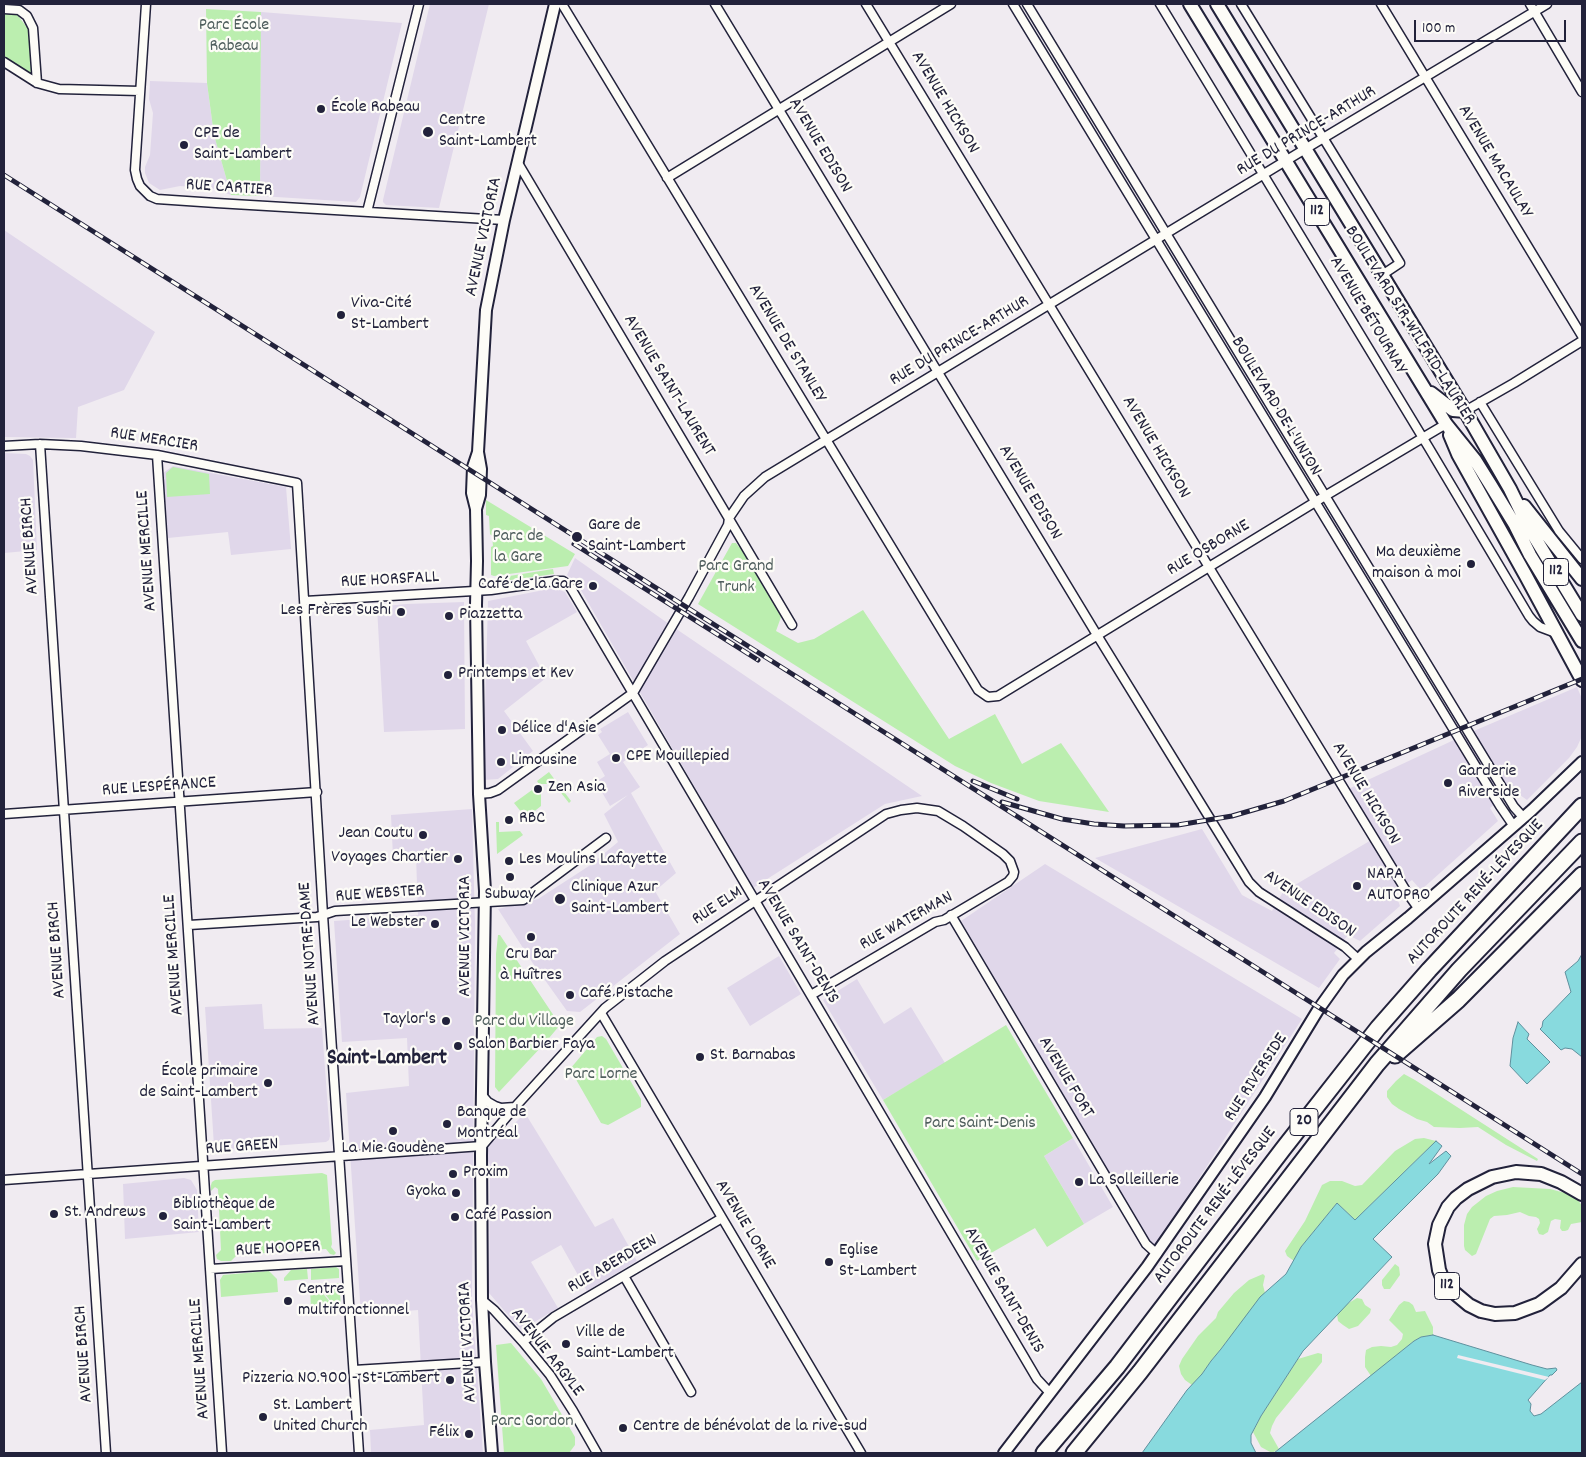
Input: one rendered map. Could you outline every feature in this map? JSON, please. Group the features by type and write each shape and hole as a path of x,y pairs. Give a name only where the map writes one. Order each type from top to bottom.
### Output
{"highway":[{"name":"AUTOROUTE RENÉ-LÉVESQUE","path":"1044,1453 1117,1367 1282,1149 1378,1028 1429,970 1582,806"},
{"name":"20","path":"1074,1453 1140,1372 1358,1088 1441,990 1582,842"},
{"path":"1358,1088 1458,1000 1582,875"}],"main road":[{"name":"BOULEVARD SIR-WILFRID-LAURIER","path":"1190,4 1446,424 1475,460 1582,641"},
{"name":"BOULEVARD SIR-WILFRID-LAURIER","path":"1217,4 1465,411 1530,528 1582,615"},
{"path":"1423,386 1453,410 1465,411"},
{"path":"1446,424 1458,454 1582,680"},
{"path":"1510,489 1582,579"},
{"path":"1480,492 1530,555"},
{"name":"112","path":"1581,1193 1554,1178 1536,1173 1510,1173 1486,1179 1468,1189 1448,1207 1438,1225 1435,1251 1441,1275 1456,1296 1481,1311 1500,1315 1522,1312 1545,1301 1566,1283 1582,1264"}],"street":[{"name":"RUE CARTIER","path":"146,4 135,170 140,186 150,196 157,199 504,220"},
{"path":"367,212 419,4"},
{"name":"AVENUE VICTORIA","path":"492,1453 482,1300 482,1095 485,904 480,794 476,590 476,509 480,495 481,469 478,452 486,310 504,220 556,4"},
{"name":"AVENUE DE STANLEY","path":"562,4 978,690 988,697"},
{"name":"AVENUE EDISON","path":"714,4 1249,882 1259,892 1345,947 1358,959"},
{"name":"AVENUE HICKSON","path":"866,4 1418,908"},
{"path":"667,178 951,4"},
{"name":"BOULEVARD DE L'UNION","path":"1013,4 1500,806 1514,825"},
{"name":"BOULEVARD DE L'UNION","path":"1027,4 1499,783 1523,818"},
{"name":"AVENUE BÉTOURNAY","path":"1160,4 1532,621 1540,627 1557,633"},
{"path":"1241,4 1400,263 1382,275"},
{"name":"AVENUE MACAULAY","path":"1381,4 1582,336"},
{"path":"1530,4 1582,92"},
{"name":"RUE DU PRINCE-ARTHUR","path":"480,794 498,790 633,693 689,597 728,525 729,518 744,496 765,477 1547,4"},
{"path":"4,9 19,10 27,16 33,28 37,83"},
{"path":"4,62 37,83 59,89 140,91"},
{"name":"AVENUE SAINT-LAURENT","path":"518,163 792,624"},
{"path":"1465,411 1514,384 1582,341"},
{"path":"1480,402 1559,531 1582,559"},
{"name":"RUE OSBORNE","path":"988,697 998,696 1446,424"},
{"name":"RUE MERCIER","path":"4,446 40,444 81,446 156,455 298,483"},
{"name":"AVENUE BIRCH","path":"40,444 106,1453"},
{"name":"AVENUE MERCILLE","path":"156,455 222,1453"},
{"name":"AVENUE NOTRE-DAME","path":"298,483 323,915 359,1453"},
{"name":"AVENUE SAINT-DENIS","path":"476,590 563,581 575,594 1037,1379 1050,1393"},
{"name":"RUE HORSFALL","path":"305,601 476,590"},
{"name":"RUE RIVERSIDE","path":"1004,1453 1119,1306 1157,1254 1266,1097 1324,1000 1340,979 1358,959 1523,818 1582,762"},
{"name":"RUE LESPÉRANCE","path":"4,814 316,792"},
{"name":"RUE ELM","path":"482,1146 601,1013 655,968 886,814 917,808 938,811 1007,857 1014,872"},
{"name":"RUE WEBSTER","path":"188,926 317,917 336,911 485,904 523,900 606,838"},
{"name":"RUE WATERMAN","path":"811,995 1008,882 1014,872"},
{"name":"AVENUE FORT","path":"951,915 1141,1236 1146,1244 1157,1254"},
{"name":"AVENUE LORNE","path":"601,1013 861,1453"},
{"path":"482,1095 495,1106 501,1108 515,1107"},
{"name":"RUE GREEN","path":"4,1180 482,1146"},
{"name":"RUE ABERDEEN","path":"522,1342 552,1318 722,1218"},
{"name":"RUE HOOPER","path":"210,1269 346,1261"},
{"path":"624,1276 691,1392"},
{"name":"AVENUE ARGYLE","path":"482,1300 494,1310 550,1375 597,1453"},
{"path":"354,1370 485,1362"}],"shaded area":[{"name":"Centre Saint-Lambert","path":"430,4 489,4 439,208 386,205 383,200"},
{"name":"École Rabeau","path":"261,12 402,23 360,197 356,202 260,196"},
{"name":"CPE de Saint-Lambert","path":"150,81 207,83 214,135 231,195 215,189 180,186 160,190 149,183 145,167 150,155 153,113 149,99"},
{"path":"4,230 155,332 124,390 78,407 76,438 4,437"},
{"path":"4,453 26,454 33,460 37,550 4,553"},
{"path":"173,466 286,487 291,549 231,555 228,532 168,538 163,473"},
{"path":"575,558 922,796 885,804 753,888 578,585 567,575"},
{"path":"554,588 565,592 577,612 526,641 546,678 504,711 533,751 498,779 483,780 488,601"},
{"path":"464,602 465,729 384,732 377,607"},
{"path":"1577,687 1582,699 1582,736 1569,758 1527,800 1513,790 1490,808 1498,821 1421,890 1412,880 1395,892 1400,906 1360,941 1348,935 1334,953 1340,959 1319,988 1095,858 1202,829 1242,895 1272,911 1283,892 1373,839 1344,791 1469,733"},
{"path":"628,712 648,745 623,762 640,787 631,793 676,873 655,891 680,934 580,1012 567,1011 532,962 498,909 538,899 589,866 618,842 604,814 628,795 610,806 596,782 605,776 597,762 610,754 598,735 602,732 600,729"},
{"path":"472,809 475,925 472,1300 483,1453 371,1453 370,1430 424,1425 418,1310 361,1315 346,1093 409,1086 407,1038 342,1042 334,921 418,915 416,855 393,856 391,815"},
{"path":"1045,864 1302,1019 1154,1248 961,921"},
{"path":"779,956 801,994 750,1026 727,988"},
{"path":"857,979 884,1024 911,1007 945,1063 883,1100 823,1000"},
{"name":"École primaire de Saint-Lambert","path":"262,1004 264,1029 322,1028 329,1140 326,1142 217,1150 214,1146 205,1007"},
{"path":"525,1113 595,1227 613,1218 637,1261 587,1291 561,1245 531,1262 558,1308 521,1330 489,1293 490,1165 488,1161 488,1148 499,1135 504,1134"},
{"name":"La Solleillerie","path":"1073,1138 1113,1207 1084,1224 1044,1156"},
{"path":"184,1178 191,1180 197,1190 199,1232 125,1239 123,1184"}],"green space":[{"name":"Parc École Rabeau","path":"206,9 261,12 260,196 231,195 214,135 207,83"},
{"path":"4,12 16,13 29,30 34,78 4,59"},
{"path":"173,467 209,474 210,494 167,497 166,473"},
{"name":"Parc de la Gare","path":"486,500 575,554 568,566 491,575 491,547 493,546 489,516 486,515"},
{"name":"Parc Grand Trunk","path":"732,543 736,543 739,547 741,546 780,611 781,617 776,631 798,643 814,639 863,610 949,739 995,714 1022,764 1061,743 1109,812 1039,801 991,783 955,766 698,604"},
{"path":"553,569 554,574 496,582 494,580 497,578"},
{"path":"549,772 571,801 569,803 554,784 539,784 537,781"},
{"path":"541,789 541,806 526,818 514,803 532,790"},
{"path":"496,822 499,822 499,832 520,831 523,835 497,854"},
{"name":"Parc du Village","path":"498,935 500,935 560,1025 499,1092 495,1087 496,954"},
{"name":"Parc Saint-Denis","path":"1006,1025 1073,1138 1044,1156 1084,1224 1047,1247 1035,1228 977,1261 883,1100"},
{"name":"Parc Lorne","path":"602,1036 606,1039 641,1099 641,1107 608,1125 601,1123 570,1069 597,1037"},
{"path":"1404,1074 1538,1159 1537,1161 1506,1145 1478,1127 1434,1127 1399,1109 1387,1097 1387,1091"},
{"path":"1424,1138 1436,1141 1355,1220 1337,1203 1301,1247 1294,1261 1287,1256 1285,1251 1305,1221 1322,1185 1330,1181 1342,1181 1355,1186 1362,1185 1395,1151 1415,1139"},
{"path":"322,1173 327,1175 331,1247 336,1253 334,1255 330,1254 326,1249 237,1255 231,1261 217,1259 216,1255 221,1250 218,1189 215,1187 211,1191 212,1182 215,1180"},
{"path":"1513,1187 1550,1189 1569,1194 1578,1200 1582,1206 1582,1222 1571,1224 1568,1230 1562,1231 1560,1228 1561,1220 1555,1219 1551,1221 1548,1232 1543,1235 1539,1234 1537,1229 1540,1223 1536,1217 1520,1212 1494,1216 1490,1219 1476,1254 1472,1256 1465,1250 1464,1246 1464,1225 1467,1214 1472,1207 1486,1196"},
{"path":"1395,1264 1399,1267 1400,1275 1390,1289 1384,1289 1382,1280"},
{"path":"336,1267 339,1269 339,1278 311,1280 311,1269"},
{"path":"307,1269 308,1279 284,1281 284,1278 291,1270"},
{"path":"269,1271 277,1279 278,1292 221,1297 220,1280 223,1275"},
{"path":"1263,1274 1265,1276 1263,1285 1265,1293 1192,1385 1181,1374 1179,1366 1182,1359 1198,1336 1216,1318 1218,1312 1234,1293 1249,1280"},
{"path":"340,1283 340,1288 337,1288 338,1292 340,1292 341,1308 336,1308 317,1284"},
{"path":"315,1284 335,1308 311,1310 310,1286"},
{"path":"1357,1298 1362,1299 1365,1305 1371,1309 1370,1313 1358,1326 1349,1329 1338,1321 1337,1314 1347,1304"},
{"path":"1404,1301 1413,1305 1416,1312 1425,1311 1433,1327 1433,1335 1421,1337 1414,1341 1371,1376 1365,1367 1366,1350 1372,1347 1391,1347 1397,1345 1402,1339 1403,1334 1389,1320"},
{"name":"Parc Gordon","path":"511,1343 541,1379 575,1437 575,1445 569,1453 504,1453 496,1345"},
{"path":"1318,1353 1322,1354 1322,1362 1276,1418 1272,1426 1270,1433 1279,1449 1272,1453 1261,1447 1253,1432 1261,1416 1298,1359"}],"water":[{"path":"1582,954 1582,1057 1572,1049 1565,1048 1561,1050 1540,1029 1543,1021 1571,992 1565,972 1578,961"},
{"path":"1518,1022 1529,1034 1527,1039 1550,1062 1527,1084 1510,1066 1513,1038"},
{"path":"1436,1141 1442,1146 1429,1164 1446,1151 1451,1156 1438,1174 1373,1239 1392,1257 1303,1351 1251,1435 1251,1443 1256,1453 1142,1453 1187,1390 1202,1374 1260,1297 1286,1274 1301,1247 1337,1203 1355,1220"},
{"path":"1433,1335 1532,1365 1547,1369 1556,1368 1557,1370 1550,1375 1528,1400 1531,1404 1530,1411 1534,1416 1541,1414 1582,1382 1582,1453 1274,1453 1414,1341 1421,1337"}],"pier":[{"path":"1458,1355 1549,1377 1545,1380 1457,1358"}],"railway":[{"path":"4,175 1582,1174"},
{"path":"574,544 758,660"},
{"path":"1002,802 1062,819 1124,826 1178,825 1232,816 1284,801 1582,679"},
{"path":"973,781 1017,799"}],"place":[{"name":"École Rabeau","path":"321,109"},
{"name":"Centre Saint-Lambert","path":"428,132"},
{"name":"CPE de Saint-Lambert","path":"184,145"},
{"name":"Viva-Cité St-Lambert","path":"341,315"},
{"name":"Gare de Saint-Lambert","path":"577,537"},
{"name":"Ma deuxième maison à moi","path":"1471,564"},
{"name":"Café de la Gare","path":"593,586"},
{"name":"Les Frères Sushi","path":"401,612"},
{"name":"Piazzetta","path":"449,616"},
{"name":"Printemps et Kev","path":"448,675"},
{"name":"Délice d'Asie","path":"502,730"},
{"name":"CPE Mouillepied","path":"616,758"},
{"name":"Limousine","path":"501,762"},
{"name":"Garderie Riverside","path":"1448,783"},
{"name":"Zen Asia","path":"538,789"},
{"name":"RBC","path":"509,820"},
{"name":"Jean Coutu","path":"423,835"},
{"name":"Voyages Chartier","path":"458,859"},
{"name":"Les Moulins Lafayette","path":"509,861"},
{"name":"Subway","path":"510,877"},
{"name":"NAPA AUTOPRO","path":"1357,886"},
{"name":"Clinique Azur Saint-Lambert","path":"560,899"},
{"name":"Le Webster","path":"435,924"},
{"name":"Cru Bar à Huîtres","path":"531,937"},
{"name":"Café Pistache","path":"570,995"},
{"name":"Taylor's","path":"446,1021"},
{"name":"Salon Barbier Faya","path":"458,1046"},
{"name":"St. Barnabas","path":"700,1057"},
{"name":"École primaire de Saint-Lambert","path":"268,1083"},
{"name":"Banque de Montréal","path":"447,1124"},
{"name":"La Mie Goudène","path":"393,1131"},
{"name":"Proxim","path":"453,1174"},
{"name":"La Solleillerie","path":"1079,1182"},
{"name":"Gyoka","path":"456,1193"},
{"name":"St. Andrews","path":"54,1214"},
{"name":"Bibliothèque de Saint-Lambert","path":"163,1216"},
{"name":"Café Passion","path":"455,1217"},
{"name":"Eglise St-Lambert","path":"829,1262"},
{"name":"Centre multifonctionnel","path":"288,1301"},
{"name":"Ville de Saint-Lambert","path":"566,1344"},
{"name":"Pizzeria NO.900 - St-Lambert","path":"450,1380"},
{"name":"St. Lambert United Church","path":"263,1417"},
{"name":"Centre de bénévolat de la rive-sud","path":"623,1428"},
{"name":"Félix","path":"469,1434"}],"district":[{"name":"Saint-Lambert","path":"387,1060"}]}
